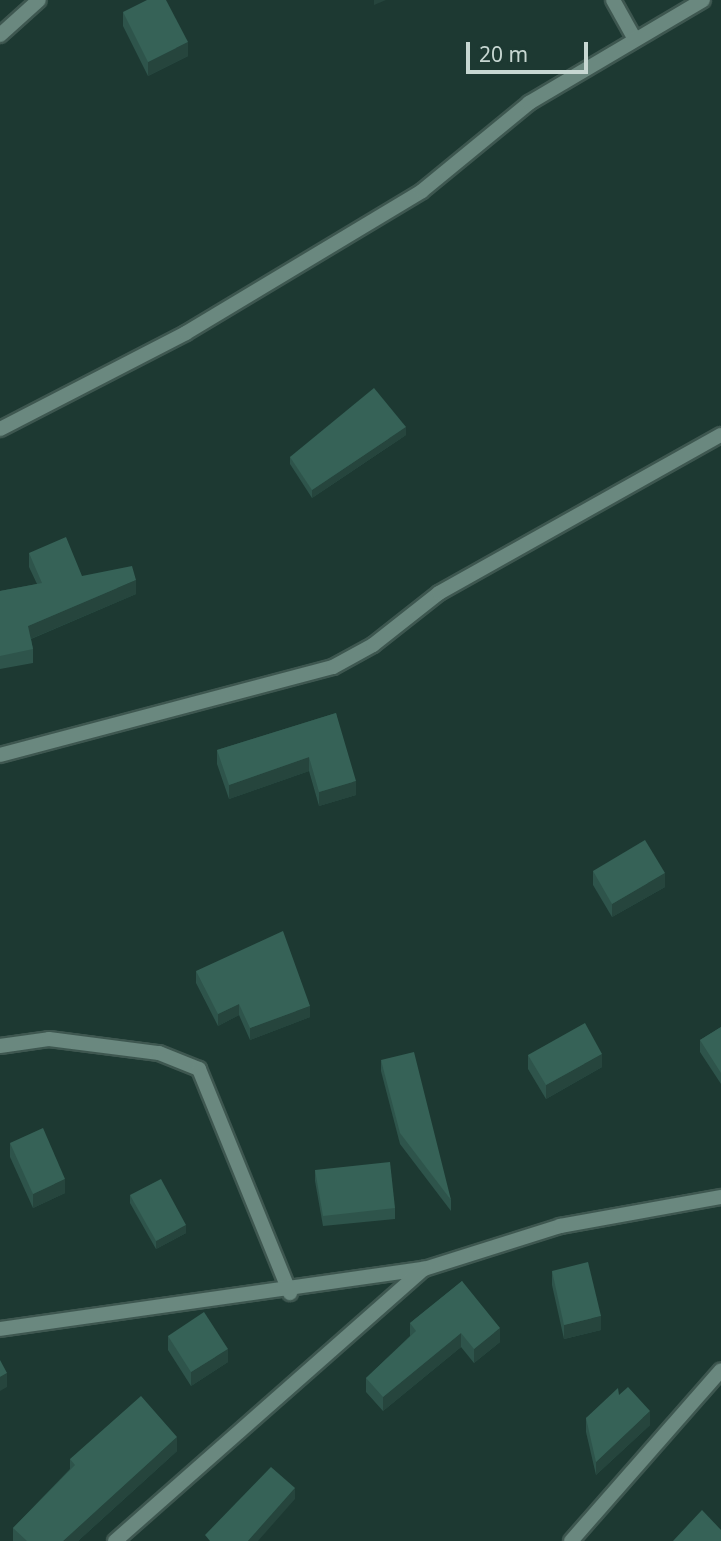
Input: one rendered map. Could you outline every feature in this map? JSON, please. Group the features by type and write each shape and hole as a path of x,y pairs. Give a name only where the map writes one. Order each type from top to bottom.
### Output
{"street":[{"path":"0,34 38,0"},
{"path":"613,0 633,36"},
{"path":"0,429 186,333 422,191 528,103 633,36 703,0"},
{"path":"0,755 333,667 373,645 439,593 721,435"},
{"path":"0,1046 49,1039 159,1053 199,1069 290,1293"},
{"path":"0,1329 290,1293 424,1269 561,1226 721,1198"},
{"path":"115,1541 424,1269"},
{"path":"571,1541 721,1370"}],"building":[{"path":"147,0 166,0 188,42 148,62 123,12"},
{"path":"374,388 406,427 312,490 290,457"},
{"path":"66,537 82,576 132,566 136,580 28,626 33,649 0,656 0,591 42,583 29,553"},
{"path":"336,713 356,781 319,792 309,757 229,785 217,750"},
{"path":"645,840 665,873 612,904 593,871"},
{"path":"283,931 310,1006 250,1028 239,1004 218,1014 196,971"},
{"path":"585,1023 602,1054 546,1085 528,1055"},
{"path":"721,1027 721,1073 700,1040"},
{"path":"414,1052 451,1200 400,1133 381,1060"},
{"path":"43,1128 65,1179 33,1194 10,1143"},
{"path":"390,1162 395,1208 323,1216 315,1170"},
{"path":"161,1179 186,1225 156,1241 130,1195"},
{"path":"588,1262 601,1316 564,1325 552,1271"},
{"path":"462,1281 500,1328 474,1349 461,1333 383,1397 366,1378 416,1331 410,1323"},
{"path":"204,1312 228,1349 191,1372 168,1336"},
{"path":"0,1360 7,1373 0,1377"},
{"path":"628,1387 650,1411 596,1462 586,1418 618,1388 619,1395"},
{"path":"141,1396 177,1437 63,1541 27,1541 13,1528 75,1465 70,1459"},
{"path":"271,1467 295,1488 248,1541 210,1541 205,1535"},
{"path":"702,1510 721,1530 721,1541 673,1541"}]}
